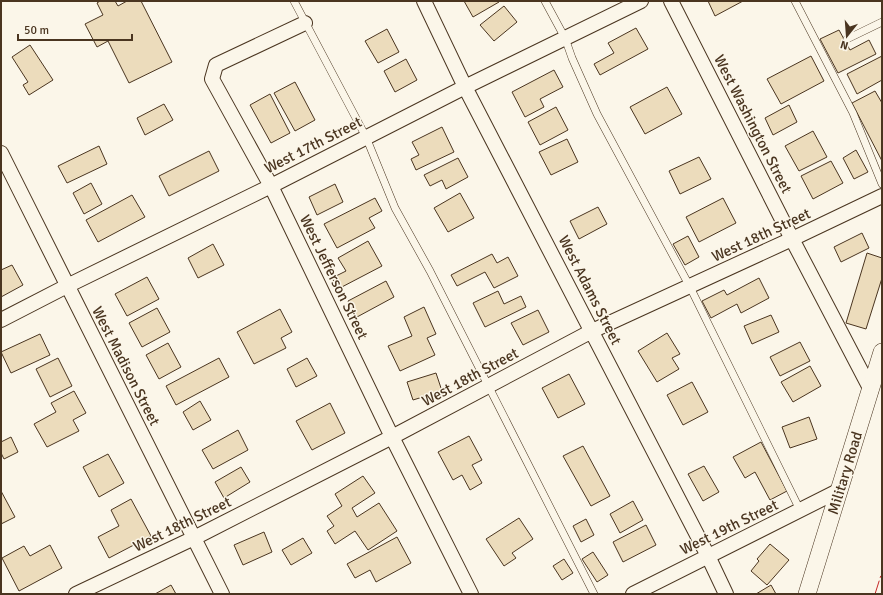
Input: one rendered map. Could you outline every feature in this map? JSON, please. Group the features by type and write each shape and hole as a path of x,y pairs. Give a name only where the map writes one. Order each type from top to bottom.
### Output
{"street":[{"name":"West Adams Street","path":"424,1 465,87 708,556 726,594"},
{"name":"West 17th Street","path":"1,320 271,186 465,87 640,1"},
{"name":"West Washington Street","path":"671,1 792,240 871,390"},
{"name":"West Jefferson Street","path":"305,23 216,65 212,79 271,186 392,437 471,594"},
{"name":"West Madison Street","path":"1,153 222,594"},
{"name":"West 18th Street","path":"76,594 194,538 392,437 592,331 792,240 882,196"},
{"name":"Military Road","path":"807,594 882,352"},
{"name":"West 19th Street","path":"633,594 840,490"}],"lane":[{"path":"294,1 366,137 395,208 430,271 594,594"},
{"path":"545,1 564,38 597,114 690,287 800,510"},
{"path":"795,1 853,113 882,184"},
{"path":"847,39 882,22"}],"building":[{"path":"100,1 115,1 118,6 127,1 141,1 172,62 129,83 108,41 97,47 85,24 103,15 97,3"},
{"path":"464,1 499,1 499,2 473,17"},
{"path":"708,1 743,1 715,16"},
{"path":"504,6 517,22 494,41 480,25"},
{"path":"636,28 648,49 600,75 594,64 614,53 608,43"},
{"path":"387,29 399,52 378,63 365,41"},
{"path":"839,30 850,50 869,40 876,54 838,73 820,39"},
{"path":"30,45 53,80 29,95 23,85 28,82 12,57"},
{"path":"811,56 824,81 781,104 767,79"},
{"path":"882,56 882,80 857,94 847,74"},
{"path":"406,59 417,80 395,92 384,71"},
{"path":"554,70 563,87 540,99 544,107 525,117 512,92"},
{"path":"295,82 315,120 295,131 274,93"},
{"path":"667,87 682,114 645,134 630,107"},
{"path":"875,91 882,103 882,161 852,103"},
{"path":"270,94 290,133 271,143 250,105"},
{"path":"164,104 173,120 145,135 137,118"},
{"path":"789,105 797,122 773,135 765,118"},
{"path":"556,107 568,130 540,145 528,122"},
{"path":"442,127 454,152 416,170 411,159 419,155 412,142"},
{"path":"813,131 827,157 799,171 785,146"},
{"path":"567,139 578,162 551,175 539,152"},
{"path":"99,146 107,164 67,183 58,166"},
{"path":"856,150 868,172 854,179 843,158"},
{"path":"209,151 219,171 169,196 159,176"},
{"path":"699,157 711,179 680,194 669,171"},
{"path":"458,158 468,177 446,189 442,180 430,186 424,175"},
{"path":"831,161 843,183 813,199 801,176"},
{"path":"91,183 102,204 84,214 73,193"},
{"path":"335,184 343,202 317,215 309,197"},
{"path":"460,193 474,218 448,232 434,208"},
{"path":"132,195 145,217 98,242 86,220"},
{"path":"375,198 382,211 369,218 375,228 337,248 324,224"},
{"path":"723,198 736,223 699,242 686,217"},
{"path":"598,207 607,224 579,239 570,221"},
{"path":"862,233 869,248 841,262 834,247"},
{"path":"688,236 699,257 685,265 673,244"},
{"path":"368,241 382,266 338,289 332,278 346,271 338,258"},
{"path":"213,244 224,265 198,278 188,258"},
{"path":"867,253 882,258 882,278 866,329 846,323"},
{"path":"492,254 497,263 508,257 518,276 494,288 485,272 457,286 451,275"},
{"path":"12,265 23,285 1,297 1,270"},
{"path":"147,277 159,299 127,316 115,294"},
{"path":"759,278 769,298 741,313 737,304 711,318 702,301 724,290 727,295"},
{"path":"386,281 394,297 357,317 348,301"},
{"path":"498,291 504,304 521,296 526,307 485,327 473,303"},
{"path":"424,307 436,334 427,338 435,355 400,371 388,346 412,336 404,317"},
{"path":"157,308 170,332 142,347 129,323"},
{"path":"280,309 292,332 281,338 286,348 254,364 237,332"},
{"path":"538,310 549,332 523,345 511,323"},
{"path":"771,315 779,332 752,344 744,326"},
{"path":"667,333 680,354 672,358 679,369 657,382 638,351"},
{"path":"40,334 50,355 11,373 1,352"},
{"path":"800,342 810,361 780,376 770,357"},
{"path":"168,343 181,367 159,379 146,355"},
{"path":"58,358 72,386 50,397 36,369"},
{"path":"219,358 229,377 176,405 166,386"},
{"path":"307,358 317,376 296,387 287,369"},
{"path":"810,366 821,386 793,402 781,382"},
{"path":"436,373 442,391 413,400 407,382"},
{"path":"569,374 585,404 558,418 542,388"},
{"path":"692,382 708,412 683,425 667,395"},
{"path":"74,391 86,413 73,420 79,431 47,447 34,424 56,412 51,403"},
{"path":"200,401 211,420 193,430 183,412"},
{"path":"330,403 345,433 312,450 296,421"},
{"path":"809,417 817,439 790,448 782,427"},
{"path":"238,430 248,450 213,469 202,450"},
{"path":"469,436 482,460 472,465 482,483 470,490 462,475 453,480 438,452"},
{"path":"11,437 18,452 4,459 1,453 1,442"},
{"path":"761,442 787,491 770,500 755,472 745,478 733,457"},
{"path":"583,446 610,496 591,506 563,456"},
{"path":"108,454 124,483 99,497 83,467"},
{"path":"704,466 719,492 703,501 688,474"},
{"path":"241,467 250,482 224,498 215,482"},
{"path":"363,476 375,493 352,508 357,517 379,503 397,531 368,550 355,531 335,544 327,531 334,526 327,516 342,506 335,494"},
{"path":"1,491 15,517 1,524"},
{"path":"131,499 151,536 109,558 98,537 119,526 111,510"},
{"path":"633,501 643,520 620,533 610,514"},
{"path":"519,518 533,539 512,553 516,558 504,566 486,539"},
{"path":"586,519 594,535 581,542 573,526"},
{"path":"646,525 656,545 623,562 613,542"},
{"path":"264,532 272,552 243,565 234,545"},
{"path":"397,537 411,563 376,582 370,570 355,578 347,564"},
{"path":"303,538 312,553 291,565 282,550"},
{"path":"770,544 789,560 767,585 751,571 759,561 757,559"},
{"path":"50,545 62,568 19,591 2,558 24,546 30,556"},
{"path":"593,552 608,575 597,582 582,559"},
{"path":"564,559 573,573 562,580 553,566"},
{"path":"171,585 176,594 155,594"},
{"path":"771,585 776,594 756,594"}],"power":[{"path":"875,594 882,572"}]}
